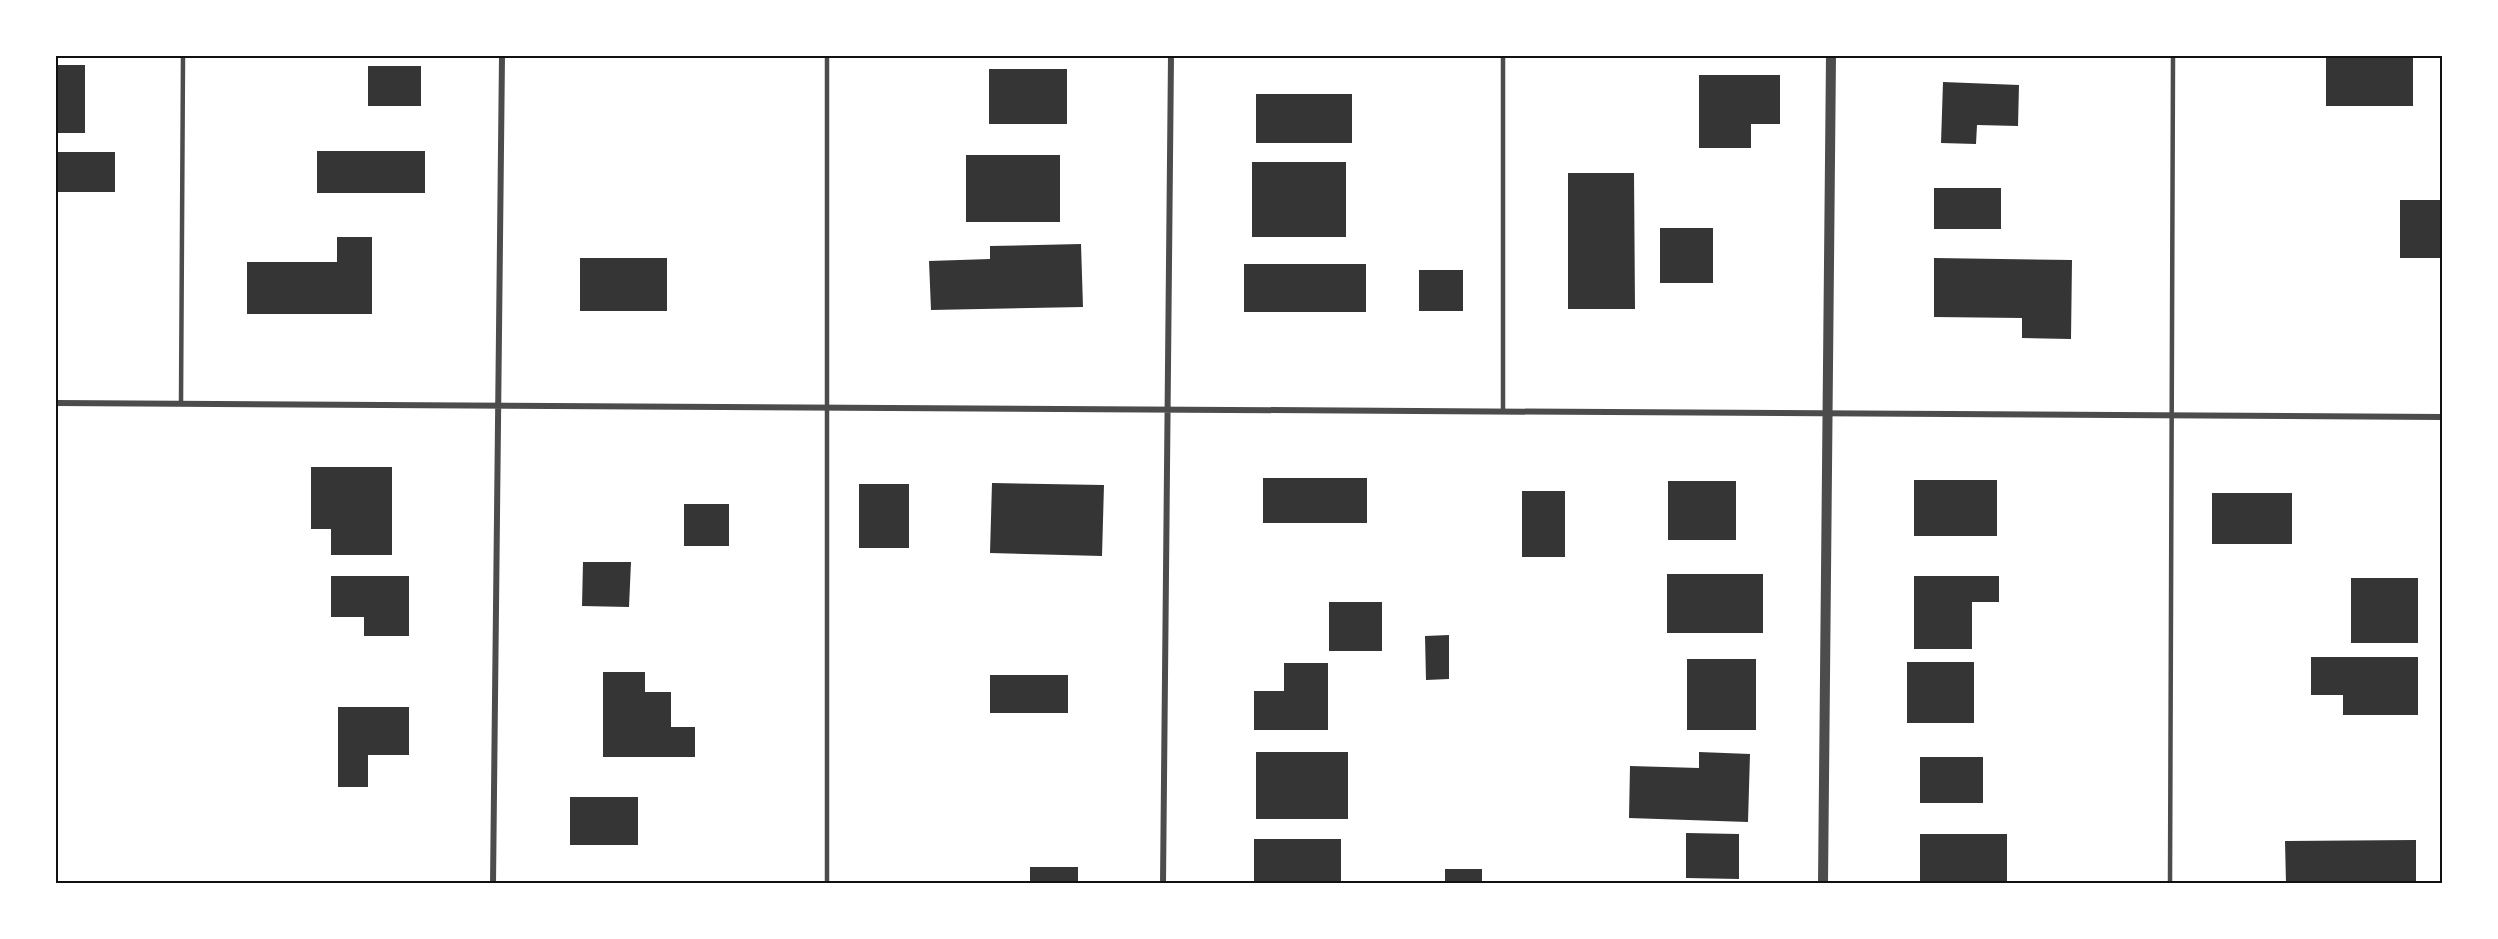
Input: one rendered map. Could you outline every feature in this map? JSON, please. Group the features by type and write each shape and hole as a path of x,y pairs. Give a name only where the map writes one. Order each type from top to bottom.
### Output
{"street":[{"path":"493,884 502,56"},
{"path":"1163,884 1171,56"},
{"path":"1823,884 1831,56"},
{"path":"56,403 2442,417"}],"lane":[{"path":"181,403 183,56"},
{"path":"827,56 827,884"},
{"path":"1503,56 1503,411"},
{"path":"2170,884 2173,56"}],"building":[{"path":"2326,56 2413,56 2413,106 2326,106"},
{"path":"56,65 85,65 85,133 56,133"},
{"path":"368,66 421,66 421,106 368,106"},
{"path":"989,69 1067,69 1067,124 989,124"},
{"path":"1699,75 1780,75 1780,124 1751,124 1751,148 1699,148"},
{"path":"1943,82 2019,85 2018,126 1977,125 1976,144 1941,143"},
{"path":"1256,94 1352,94 1352,143 1256,143"},
{"path":"317,151 425,151 425,193 317,193"},
{"path":"57,152 115,152 115,192 57,192"},
{"path":"966,155 1060,155 1060,222 966,222"},
{"path":"1252,162 1346,162 1346,237 1252,237"},
{"path":"1568,173 1634,173 1635,309 1568,309"},
{"path":"1934,188 2001,188 2001,229 1934,229"},
{"path":"2400,200 2442,200 2442,258 2400,258"},
{"path":"1660,228 1713,228 1713,283 1660,283"},
{"path":"337,237 372,237 372,314 247,314 247,262 337,262"},
{"path":"1081,244 1083,307 931,310 929,261 990,259 990,246"},
{"path":"580,258 667,258 667,311 580,311"},
{"path":"1934,258 2072,260 2071,339 2022,338 2022,318 1934,317"},
{"path":"1244,264 1366,264 1366,312 1244,312"},
{"path":"1419,270 1463,270 1463,311 1419,311"},
{"path":"56,292 58,292 58,340 56,340"},
{"path":"311,467 392,467 392,555 331,555 331,529 311,529"},
{"path":"1263,478 1367,478 1367,523 1263,523"},
{"path":"1914,480 1997,480 1997,536 1914,536"},
{"path":"1668,481 1736,481 1736,540 1668,540"},
{"path":"992,483 1104,485 1102,556 990,553"},
{"path":"859,484 909,484 909,548 859,548"},
{"path":"1522,491 1565,491 1565,557 1522,557"},
{"path":"2212,493 2292,493 2292,544 2212,544"},
{"path":"684,504 729,504 729,546 684,546"},
{"path":"583,562 631,562 629,607 582,606"},
{"path":"1667,574 1763,574 1763,633 1667,633"},
{"path":"331,576 409,576 409,636 364,636 364,617 331,617"},
{"path":"1914,576 1999,576 1999,602 1972,602 1972,649 1914,649"},
{"path":"2351,578 2418,578 2418,643 2351,643"},
{"path":"1329,602 1382,602 1382,651 1329,651"},
{"path":"1449,635 1449,679 1426,680 1425,636"},
{"path":"2311,657 2418,657 2418,715 2343,715 2343,695 2311,695"},
{"path":"1687,659 1756,659 1756,730 1687,730"},
{"path":"1907,662 1974,662 1974,723 1907,723"},
{"path":"1284,663 1328,663 1328,730 1254,730 1254,691 1284,691"},
{"path":"603,672 645,672 645,692 671,692 671,727 695,727 695,757 603,757"},
{"path":"990,675 1068,675 1068,713 990,713"},
{"path":"338,707 409,707 409,755 368,755 368,787 338,787"},
{"path":"1256,752 1348,752 1348,819 1256,819"},
{"path":"1699,752 1750,754 1748,822 1629,818 1630,766 1699,768"},
{"path":"1920,757 1983,757 1983,803 1920,803"},
{"path":"570,797 638,797 638,845 570,845"},
{"path":"1686,833 1739,834 1739,879 1686,878"},
{"path":"1920,834 2007,834 2007,884 1920,884"},
{"path":"1254,839 1341,839 1341,882 1254,884"},
{"path":"2416,840 2416,884 2286,884 2285,841"},
{"path":"1030,867 1078,867 1078,884 1030,884"},
{"path":"1445,869 1482,869 1482,884 1445,884"}]}
